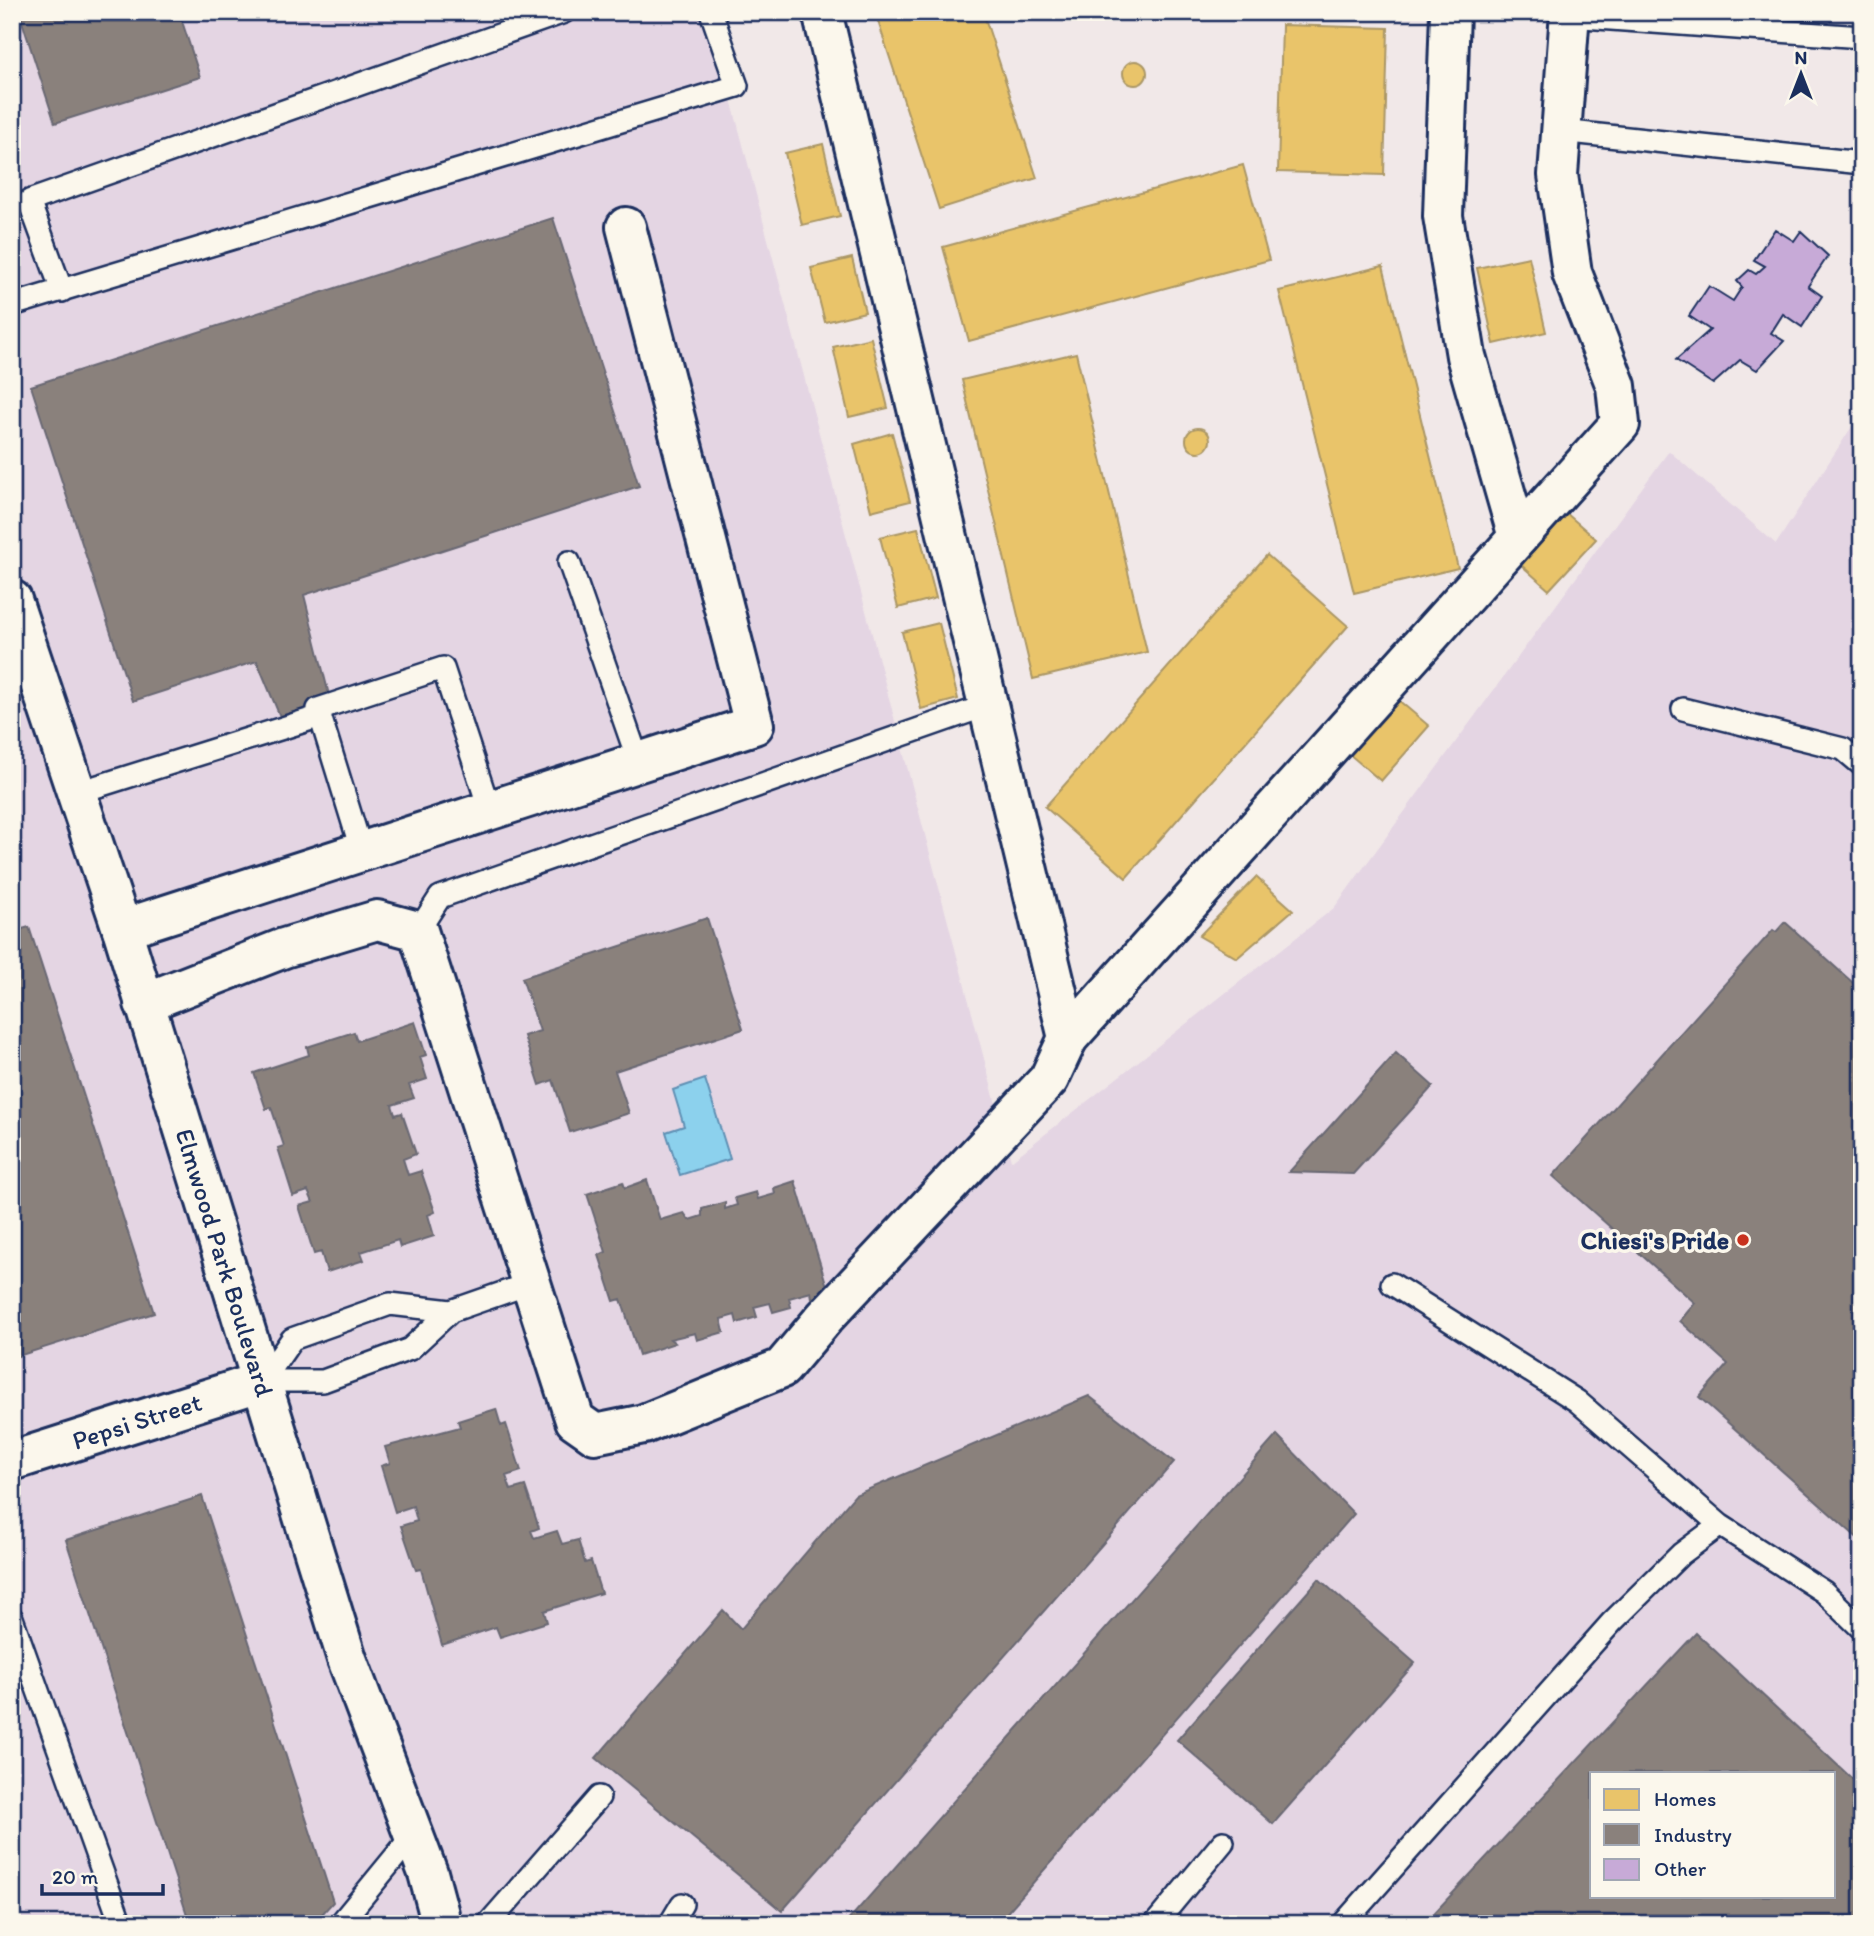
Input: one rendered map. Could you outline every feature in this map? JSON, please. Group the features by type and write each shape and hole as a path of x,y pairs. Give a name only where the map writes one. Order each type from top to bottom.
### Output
{"street":[{"path":"822,12 1068,1038"},
{"path":"1450,12 1443,216 1466,356 1518,537"},
{"path":"144,1003 284,948 377,920 418,931 575,1420 595,1434 644,1424 782,1368 825,1317 1049,1079 1068,1038 1620,424 1616,386 1572,273 1559,175 1570,14"},
{"path":"122,929 754,725 626,227"},
{"name":"Elmwood Park Boulevard","path":"12,600 122,929 347,1659 413,1835 438,1921"},
{"name":"Pepsi Street","path":"12,1461 263,1381"}],"lane":[{"path":"62,291 29,201 564,12"},
{"path":"12,305 737,86 710,12"},
{"path":"1570,14 1862,37"},
{"path":"1561,131 1862,163"},
{"path":"569,562 639,763"},
{"path":"362,852 318,709 443,668 490,811"},
{"path":"418,931 440,897 988,705"},
{"path":"1683,709 1843,749 1862,765"},
{"path":"76,793 321,716"},
{"path":"263,1381 323,1381 397,1354 410,1349 451,1311 531,1283"},
{"path":"1392,1284 1577,1401 1720,1525 1824,1592 1862,1629"},
{"path":"263,1381 292,1339 390,1304 451,1311"},
{"path":"1343,1924 1612,1622 1681,1553 1720,1525"},
{"path":"12,1618 121,1924"},
{"path":"488,1924 599,1797"},
{"path":"340,1924 413,1835"},
{"path":"1155,1924 1223,1842"},
{"path":"670,1924 681,1904"}],"shaded area":[{"path":"12,12 708,12 1011,1161 1334,908 1669,451 1776,544 1862,411 1862,1924 12,1924"}],"water":[{"path":"705,1079 730,1159 680,1175 666,1132 684,1126 673,1090"}],"building: Homes":[{"path":"875,12 983,12 1037,178 939,209"},
{"path":"1282,25 1388,28 1384,175 1278,172"},
{"path":"1135,61 1144,64 1147,73 1144,82 1135,85 1126,82 1123,73 1126,64"},
{"path":"823,144 840,216 802,225 785,153"},
{"path":"1243,165 1269,260 969,341 943,247"},
{"path":"1529,257 1546,332 1494,344 1477,268"},
{"path":"852,258 865,312 825,322 811,268"},
{"path":"1383,266 1458,568 1354,593 1279,291"},
{"path":"871,338 888,408 849,417 833,347"},
{"path":"1076,353 1147,652 1033,679 962,380"},
{"path":"1198,428 1207,431 1210,440 1207,449 1198,452 1189,449 1186,440 1189,431"},
{"path":"892,433 910,501 871,511 854,444"},
{"path":"1566,513 1596,539 1549,590 1520,564"},
{"path":"918,528 936,598 898,608 880,537"},
{"path":"1267,555 1348,626 1126,878 1045,807"},
{"path":"939,623 958,699 921,709 902,632"},
{"path":"1397,699 1429,726 1381,781 1349,754"},
{"path":"1256,877 1293,910 1237,958 1199,936"}],"building: Industry":[{"path":"19,12 179,12 200,77 55,123"},
{"path":"553,218 639,486 304,595 331,703 281,719 257,661 133,701 31,386"},
{"path":"707,918 743,1029 615,1071 629,1113 570,1132 553,1080 540,1085 524,1036 540,1031 522,978"},
{"name":"Chiesi's Pride","path":"1785,922 1862,991 1862,1542 1699,1397 1728,1364 1680,1321 1695,1303 1553,1176 1773,930 1776,932"},
{"path":"29,927 154,1313 12,1358 12,932"},
{"path":"415,1022 426,1055 420,1057 427,1079 409,1085 414,1098 392,1105 395,1115 402,1113 416,1154 403,1159 408,1175 421,1171 435,1212 428,1215 434,1236 400,1247 398,1240 361,1252 364,1260 327,1272 321,1252 314,1254 299,1206 313,1202 308,1191 293,1196 278,1148 284,1146 271,1107 266,1109 254,1073 309,1055 307,1047 354,1032 357,1041"},
{"path":"1396,1053 1433,1086 1353,1174 1289,1172"},
{"path":"647,1180 660,1220 684,1213 689,1220 702,1216 702,1209 725,1202 725,1209 737,1205 735,1198 756,1192 758,1199 775,1194 774,1188 795,1181 829,1293 812,1298 811,1292 789,1298 791,1307 773,1312 770,1303 754,1307 757,1317 737,1323 735,1315 721,1319 724,1332 697,1340 695,1333 670,1339 675,1343 639,1355 621,1299 614,1301 599,1255 606,1252 587,1194 623,1182 625,1188"},
{"path":"1089,1396 1174,1462 782,1911 596,1758 723,1610 741,1629 855,1495"},
{"path":"496,1409 501,1426 506,1424 521,1471 506,1476 511,1490 525,1486 539,1528 531,1531 534,1538 557,1531 562,1544 578,1540 585,1563 591,1561 601,1593 544,1611 547,1622 500,1637 496,1627 442,1645 421,1569 416,1570 401,1526 417,1521 413,1506 395,1512 381,1466 390,1463 385,1447 460,1427 458,1421"},
{"path":"1277,1435 1354,1514 997,1924 845,1924"},
{"path":"202,1496 333,1902 313,1924 190,1924 66,1540"},
{"path":"1319,1579 1415,1663 1273,1824 1177,1740"},
{"path":"1696,1633 1862,1788 1862,1924 1424,1924"}],"building: Other":[{"path":"1775,229 1794,241 1801,231 1828,256 1808,286 1822,296 1802,327 1783,314 1771,333 1784,341 1757,370 1740,360 1713,384 1676,360 1710,330 1689,316 1709,286 1733,301 1742,287 1737,281 1749,270 1756,274 1765,266 1754,260"}],"place":[{"name":"Chiesi's Pride","path":"1743,1240"}]}
